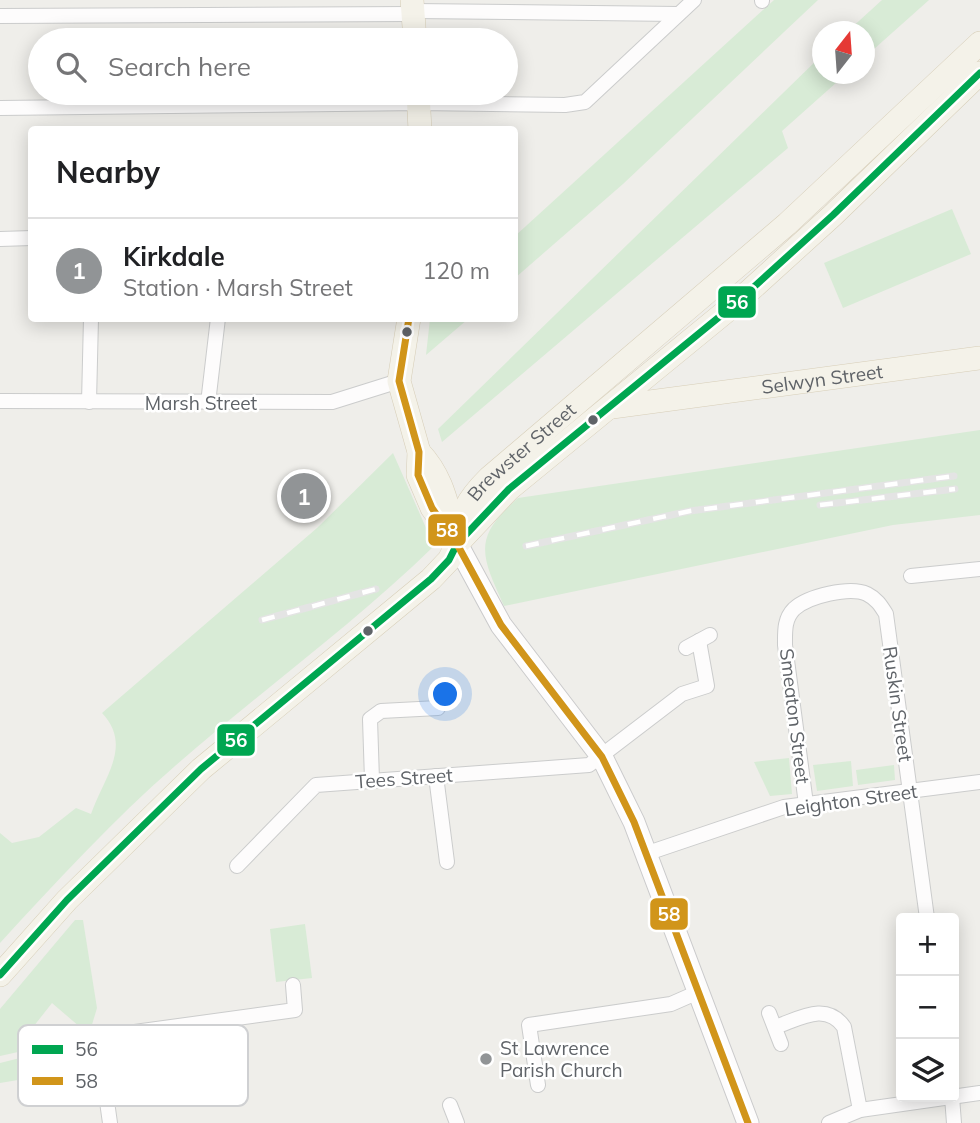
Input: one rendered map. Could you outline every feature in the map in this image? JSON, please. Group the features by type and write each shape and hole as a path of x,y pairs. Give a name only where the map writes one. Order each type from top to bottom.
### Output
{"main road":[{"path":"413,8 414,28"},
{"name":"Brewster Street","path":"457,544 461,514 469,498 489,478 797,215 980,43"},
{"name":"Brewster Street","path":"457,544 509,489 735,304 833,215 980,73"},
{"path":"418,105 420,126"},
{"path":"408,322 399,381 426,459 459,480 489,478"},
{"name":"Selwyn Street","path":"610,407 980,358"},
{"path":"654,371 650,386 663,399"},
{"path":"0,975 67,900 201,769 431,579 449,560 457,544 432,508 418,475 426,459"}],"street":[{"path":"515,105 585,102 694,0"},
{"path":"0,16 413,8 678,14"},
{"path":"0,108 125,105"},
{"path":"0,239 28,238"},
{"path":"89,401 91,322"},
{"path":"208,403 218,322"},
{"name":"Marsh Street","path":"0,401 332,402 399,381"},
{"path":"457,544 501,625 602,757 634,822 696,993 748,1123"},
{"path":"911,576 980,569"},
{"name":"Smeaton Street","path":"806,804 785,645 786,622 794,609 806,601 850,592 865,593 877,600 886,614"},
{"name":"Ruskin Street","path":"886,614 926,913"},
{"path":"602,757 681,694 707,686 698,641"},
{"path":"372,780 370,719 380,711 438,708"},
{"name":"Tees Street","path":"237,866 316,785 589,765 602,757"},
{"path":"436,776 447,862"},
{"name":"Leighton Street","path":"645,854 784,807 980,782"},
{"path":"186,1025 295,1010 293,985"},
{"path":"538,1085 529,1025 671,1004 696,993"},
{"path":"775,1027 817,1012 829,1012 838,1018 844,1027 860,1110"},
{"path":"769,1013 781,1044"},
{"path":"959,1096 980,1093"},
{"path":"829,1123 860,1110 917,1102"},
{"path":"952,1102 954,1123"},
{"path":"450,1105 457,1123"}],"green space":[{"path":"774,0 818,0 623,184 518,275 518,233"},
{"path":"882,0 929,0 875,48 875,21 859,21"},
{"path":"812,65 812,84 835,84 782,131 788,148 442,442 438,429"},
{"path":"952,209 971,254 843,308 824,263"},
{"path":"430,322 464,322 426,355"},
{"path":"980,430 980,515 893,525 504,606 486,560 487,536 503,512 518,498"},
{"path":"393,453 434,546 339,631 207,738 129,808 0,943 0,833 12,843 39,837 76,808 91,814 116,750 111,725 102,713 317,528"},
{"path":"789,758 792,794 770,796 754,762"},
{"path":"851,761 853,786 817,791 813,765"},
{"path":"894,765 895,780 858,785 856,770"},
{"path":"75,920 83,920 97,1008 92,1025 78,1025 52,1003 35,1025 18,1025 18,1052 0,1056 0,1009"},
{"path":"305,924 312,978 276,982 270,929"},
{"path":"18,1058 18,1080 0,1083 0,1063"}],"railway":[{"path":"526,546 690,511 954,476"},
{"path":"820,505 955,489"},
{"path":"262,620 376,589"}],"transit line":[{"name":"56","path":"0,975 67,900 201,769 431,579 449,560 457,544 509,489 735,304 833,215 980,73"},
{"name":"58","path":"408,322 399,381 419,452 418,475 432,508 457,544 501,625 602,757 634,822 748,1123"}],"place":[{"name":"Kirkdale","path":"304,496"},
{"name":"St Lawrence Parish Church","path":"486,1059"}]}
